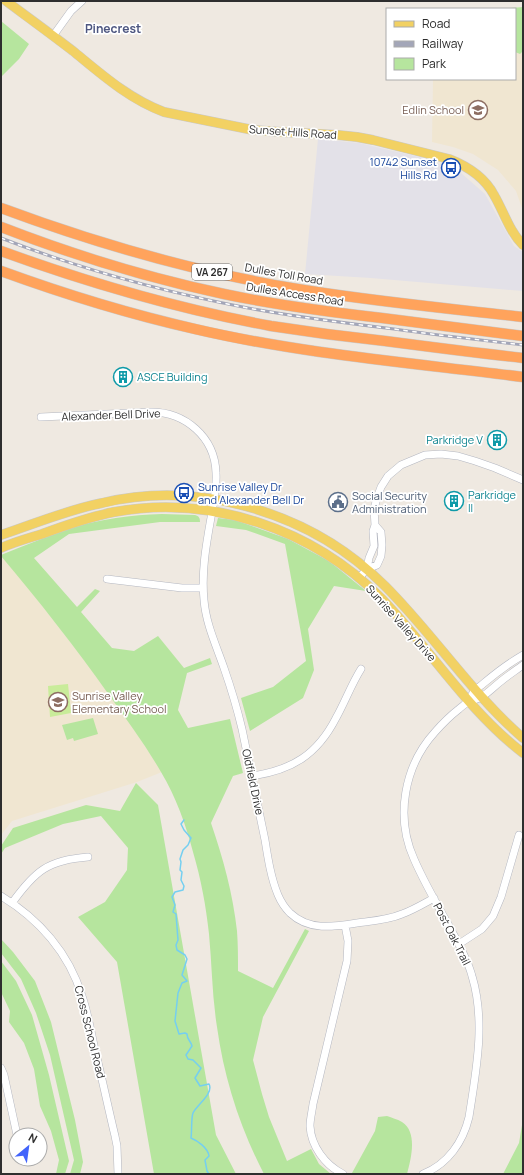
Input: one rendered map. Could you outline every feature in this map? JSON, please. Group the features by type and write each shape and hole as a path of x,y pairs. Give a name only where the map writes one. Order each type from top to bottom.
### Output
{"highway":[{"name":"Dulles Toll Road","path":"1,208 113,246 209,272 337,295 523,317"},
{"name":"Dulles Access Road","path":"1,227 121,268 167,281 223,294 310,309 523,336"},
{"path":"1,251 101,285 161,302 236,319 271,326 327,334 523,358"},
{"path":"1,271 96,303 195,329 308,350 523,377"},
{"path":"431,306 523,312"},
{"path":"445,367 523,381"}],"main road":[{"name":"Sunset Hills Road","path":"6,1 125,92 141,102 164,112 254,130 357,137 455,161 476,173 486,184 494,195 511,230 523,246"},
{"name":"Sunrise Valley Drive","path":"1,535 103,502 136,497 193,497 214,500 258,510 285,519 316,534 343,551 367,569 405,608 478,694 523,738"},
{"name":"Sunrise Valley Drive","path":"1,548 86,518 114,512 150,508 212,511 247,518 277,528 329,556 359,578 396,615 468,701 496,730 523,753"}],"street":[{"path":"53,36 71,12 82,1"},
{"name":"Alexander Bell Drive","path":"41,417 151,412 175,415 195,428 209,445 216,471 214,500"},
{"path":"367,569 369,558 374,546 373,531 375,525 374,509 376,498 388,476 401,465 425,455 440,454 458,456 495,468 523,480"},
{"name":"Oldfield Drive","path":"214,500 205,558 203,588 206,617 235,703 252,776 273,879 281,902 291,914 298,919 321,927 345,925 401,915 434,898"},
{"path":"359,578 367,569 377,565 381,556 381,532 375,525"},
{"path":"107,579 182,588 203,588"},
{"path":"468,701 475,700 478,694 505,666 523,655"},
{"path":"478,694 523,665"},
{"path":"252,776 263,775 284,769 302,759 320,743 336,719 355,678 361,669"},
{"name":"Post Oak Trail","path":"423,1174 439,1165 452,1154 463,1135 469,1117 480,1030 476,993 472,976 459,944 414,859 407,840 404,813 406,788 414,764 426,743 443,723 468,701"},
{"path":"459,944 482,930 493,916 501,897 519,835"},
{"path":"12,903 25,885 42,870 65,860 88,857"},
{"name":"Cross School Road","path":"1,896 24,911 37,923 65,958 77,983 86,1008 115,1136 117,1146 118,1174"},
{"path":"343,1174 329,1165 323,1158 313,1141 310,1119 347,961 348,941 345,925"},
{"path":"1,1068 4,1075 15,1127"}],"shaded area":[{"name":"Edlin School","path":"523,51 523,211 516,191 498,170 473,154 432,142 433,80 516,80 516,52 520,54"},
{"path":"318,139 359,143 427,159 461,173 485,194 514,246 523,252 523,291 305,274"},
{"name":"Sunrise Valley Elementary School","path":"1,555 85,661 125,716 162,772 137,782 12,821 1,835"}],"green space":[{"path":"523,7 523,51 520,54 516,52 516,8 512,8"},
{"path":"1,21 29,44 19,59 1,77"},
{"path":"139,515 195,515 199,517 200,522 160,522 69,534 34,558 77,607 95,589 100,591 81,612 112,648 134,651 158,636 184,668 210,658 212,664 187,673 178,710 188,728 230,719 243,773 233,776 211,823 233,903 237,931 238,971 273,988 305,929 309,931 263,1017 253,1060 269,1117 287,1161 311,1149 319,1164 331,1174 264,1174 240,1121 224,1065 215,1015 209,934 203,893 184,821 176,801 155,762 123,714 56,624 1,556 71,528 93,522"},
{"path":"218,518 235,520 288,539 329,561 366,591 334,586 308,629 314,670 303,698 250,731 241,698 273,687 306,661 285,544 246,530 216,526"},
{"path":"68,684 71,713 50,717 48,686"},
{"path":"93,718 98,734 74,741 73,738 67,740 62,725"},
{"path":"136,783 158,805 216,1135 236,1174 154,1174 117,962 78,917 105,902 127,870 128,848 101,816 63,824 5,848 1,854 1,846 13,828 86,805 120,811"},
{"path":"1,939 35,981 51,1022 75,1120 83,1162 80,1174 70,1174 74,1160 50,1055 36,1013 21,979 1,953"},
{"path":"1,961 16,981 32,1015 49,1075 69,1161 65,1174 56,1174 59,1160 51,1131 40,1106 34,1069 24,1043 9,1022 10,1011 1,992"},
{"path":"387,1116 402,1122 407,1126 410,1132 412,1146 407,1174 352,1173 375,1131 378,1117"},
{"path":"523,1119 523,1174 503,1174 519,1143"}],"waterway":[{"path":"184,820 181,824 191,838 188,845 183,850 180,859 180,870 182,872 181,880 184,886 183,890 175,892 172,897 175,905 173,912 176,914 178,940 176,945 177,950 185,955 187,959 182,975 187,981 182,983 178,993 175,1021 179,1034 187,1034 192,1046 186,1055 188,1059 193,1060 201,1068 195,1078 200,1086 209,1084 210,1088 207,1095 193,1113 191,1138 207,1150 209,1156 205,1160 209,1174"}],"railway":[{"path":"1,238 92,270 217,302 321,320 523,345"}],"place":[{"name":"Edlin School","path":"478,110"},
{"name":"10742 Sunset Hills Rd","path":"451,168"},
{"name":"ASCE Building","path":"123,377"},
{"name":"Parkridge V","path":"497,440"},
{"name":"Sunrise Valley Dr and Alexander Bell Dr","path":"184,493"},
{"name":"Parkridge II","path":"454,501"},
{"name":"Social Security Administration","path":"338,502"},
{"name":"Sunrise Valley Elementary School","path":"58,702"}],"district":[{"name":"Pinecrest","path":"113,29"}]}
